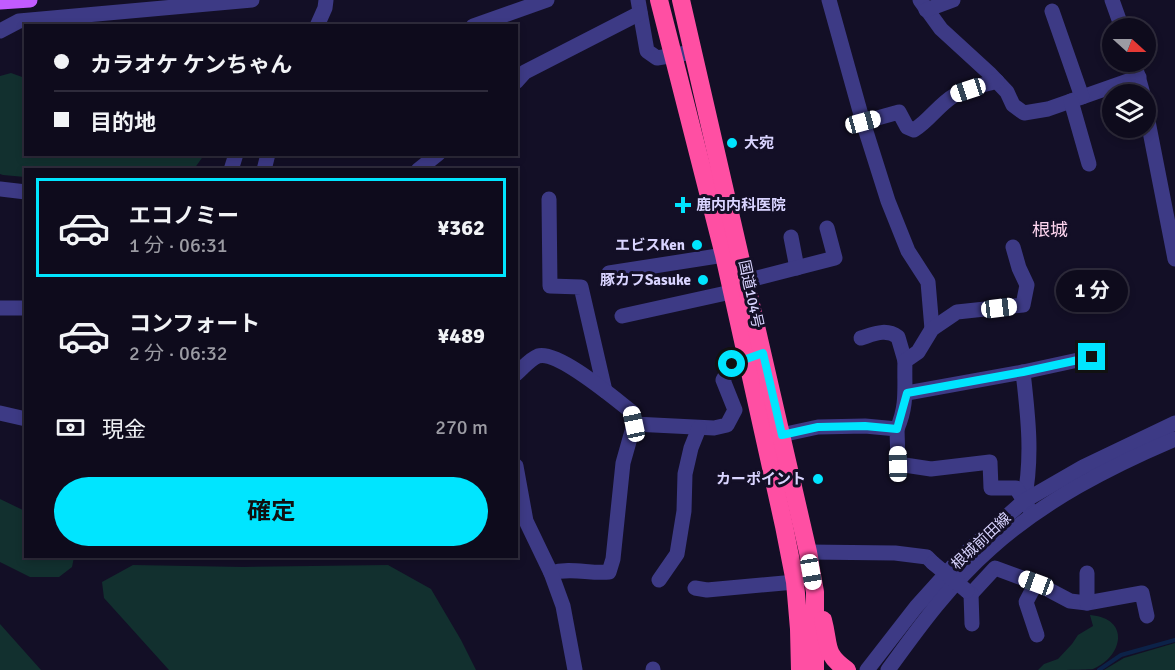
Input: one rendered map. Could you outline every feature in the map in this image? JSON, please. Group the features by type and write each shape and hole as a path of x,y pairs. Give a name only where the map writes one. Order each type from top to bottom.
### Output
{"highway":[{"name":"国道104号","path":"659,0 724,255 738,286"},
{"name":"国道104号","path":"681,0 738,286 755,356 795,582 800,670"},
{"name":"国道104号","path":"755,356 782,435 808,552 815,592 815,670"},
{"path":"815,592 833,661 847,670"}],"main road":[{"path":"0,2 30,0"}],"street":[{"path":"0,31 18,21 252,0"},
{"path":"318,24 326,8 326,0"},
{"path":"479,24 547,0"},
{"path":"829,0 888,201 908,251 927,282 932,329"},
{"path":"953,0 923,5 941,29 997,81 1007,92 1013,105 1024,113 1035,113 1139,77"},
{"path":"1112,0 1118,18"},
{"path":"518,80 525,72 639,7 646,51 657,58 693,52"},
{"path":"1052,11 1076,99 1089,164"},
{"path":"1137,72 1141,84"},
{"path":"863,122 899,112 907,127 914,130 926,123 941,105 956,94 997,81"},
{"path":"1151,138 1175,259"},
{"path":"420,168 436,156"},
{"path":"0,189 24,192"},
{"path":"549,199 550,286 581,287 605,391"},
{"path":"622,316 835,258 827,228"},
{"path":"791,237 797,268"},
{"path":"905,361 918,352 932,329 957,312 1023,305 1028,285 1019,268 1013,247"},
{"path":"609,273 724,255"},
{"path":"0,309 24,308"},
{"path":"861,338 884,332 892,332 898,337 905,361 904,380 907,393 897,429 898,464 931,468 990,462 991,488 1016,488 1033,515"},
{"path":"518,373 538,356 546,356 581,372 632,411 634,424 623,463 613,559 609,572 595,573 562,569 551,573"},
{"path":"634,424 699,428 727,425 735,410 723,380 732,364 755,356"},
{"path":"907,393 1092,357"},
{"path":"1023,372 1030,434 1029,478 1024,501"},
{"path":"0,413 24,419"},
{"path":"1127,452 1175,423"},
{"path":"782,435 818,427 865,426 897,429"},
{"path":"659,580 677,554 684,511 685,474 691,448 699,428"},
{"path":"1127,452 1175,439"},
{"name":"根城前田線","path":"867,670 916,607 962,556 1024,501 1083,467 1127,452"},
{"name":"根城前田線","path":"888,670 928,615 990,549 1033,515 1127,452"},
{"path":"518,477 526,521 551,573 563,606 575,670"},
{"path":"808,552 895,553 927,557 968,593 972,624"},
{"path":"968,593 994,568 1036,583 1070,600 1087,603 1142,593 1147,616"},
{"path":"1087,573 1087,603"},
{"path":"695,588 707,590 795,582"},
{"path":"1036,583 1026,602 1037,635"}],"green space":[{"path":"11,73 24,78 24,156 203,156 195,168 24,168 24,177 0,174 0,76"},
{"path":"0,499 24,511 24,558 74,558 72,567 59,577 30,577 0,562"},
{"path":"133,565 243,567 388,565 431,589 476,670 169,670 104,598 102,582"},
{"path":"1090,615 1112,623 1117,630 1116,647 1111,656 1093,669 1038,670 1044,664 1058,659 1078,635 1093,626"},
{"path":"0,624 41,670 0,670"},
{"path":"1175,643 1175,670 1104,670 1124,658"}],"waterway":[{"path":"1099,670 1121,655 1175,640"}],"place":[{"name":"大宛","path":"732,143"},
{"name":"鹿内内科医院","path":"683,205"},
{"name":"エビスKen","path":"697,245"},
{"name":"豚カフSasuke","path":"703,280"},
{"name":"カーポイント","path":"818,479"}],"district":[{"name":"根城","path":"1050,230"}],"route":[{"path":"732,364 763,353 782,435 818,427 865,426 897,429 907,393 1092,357"}]}
